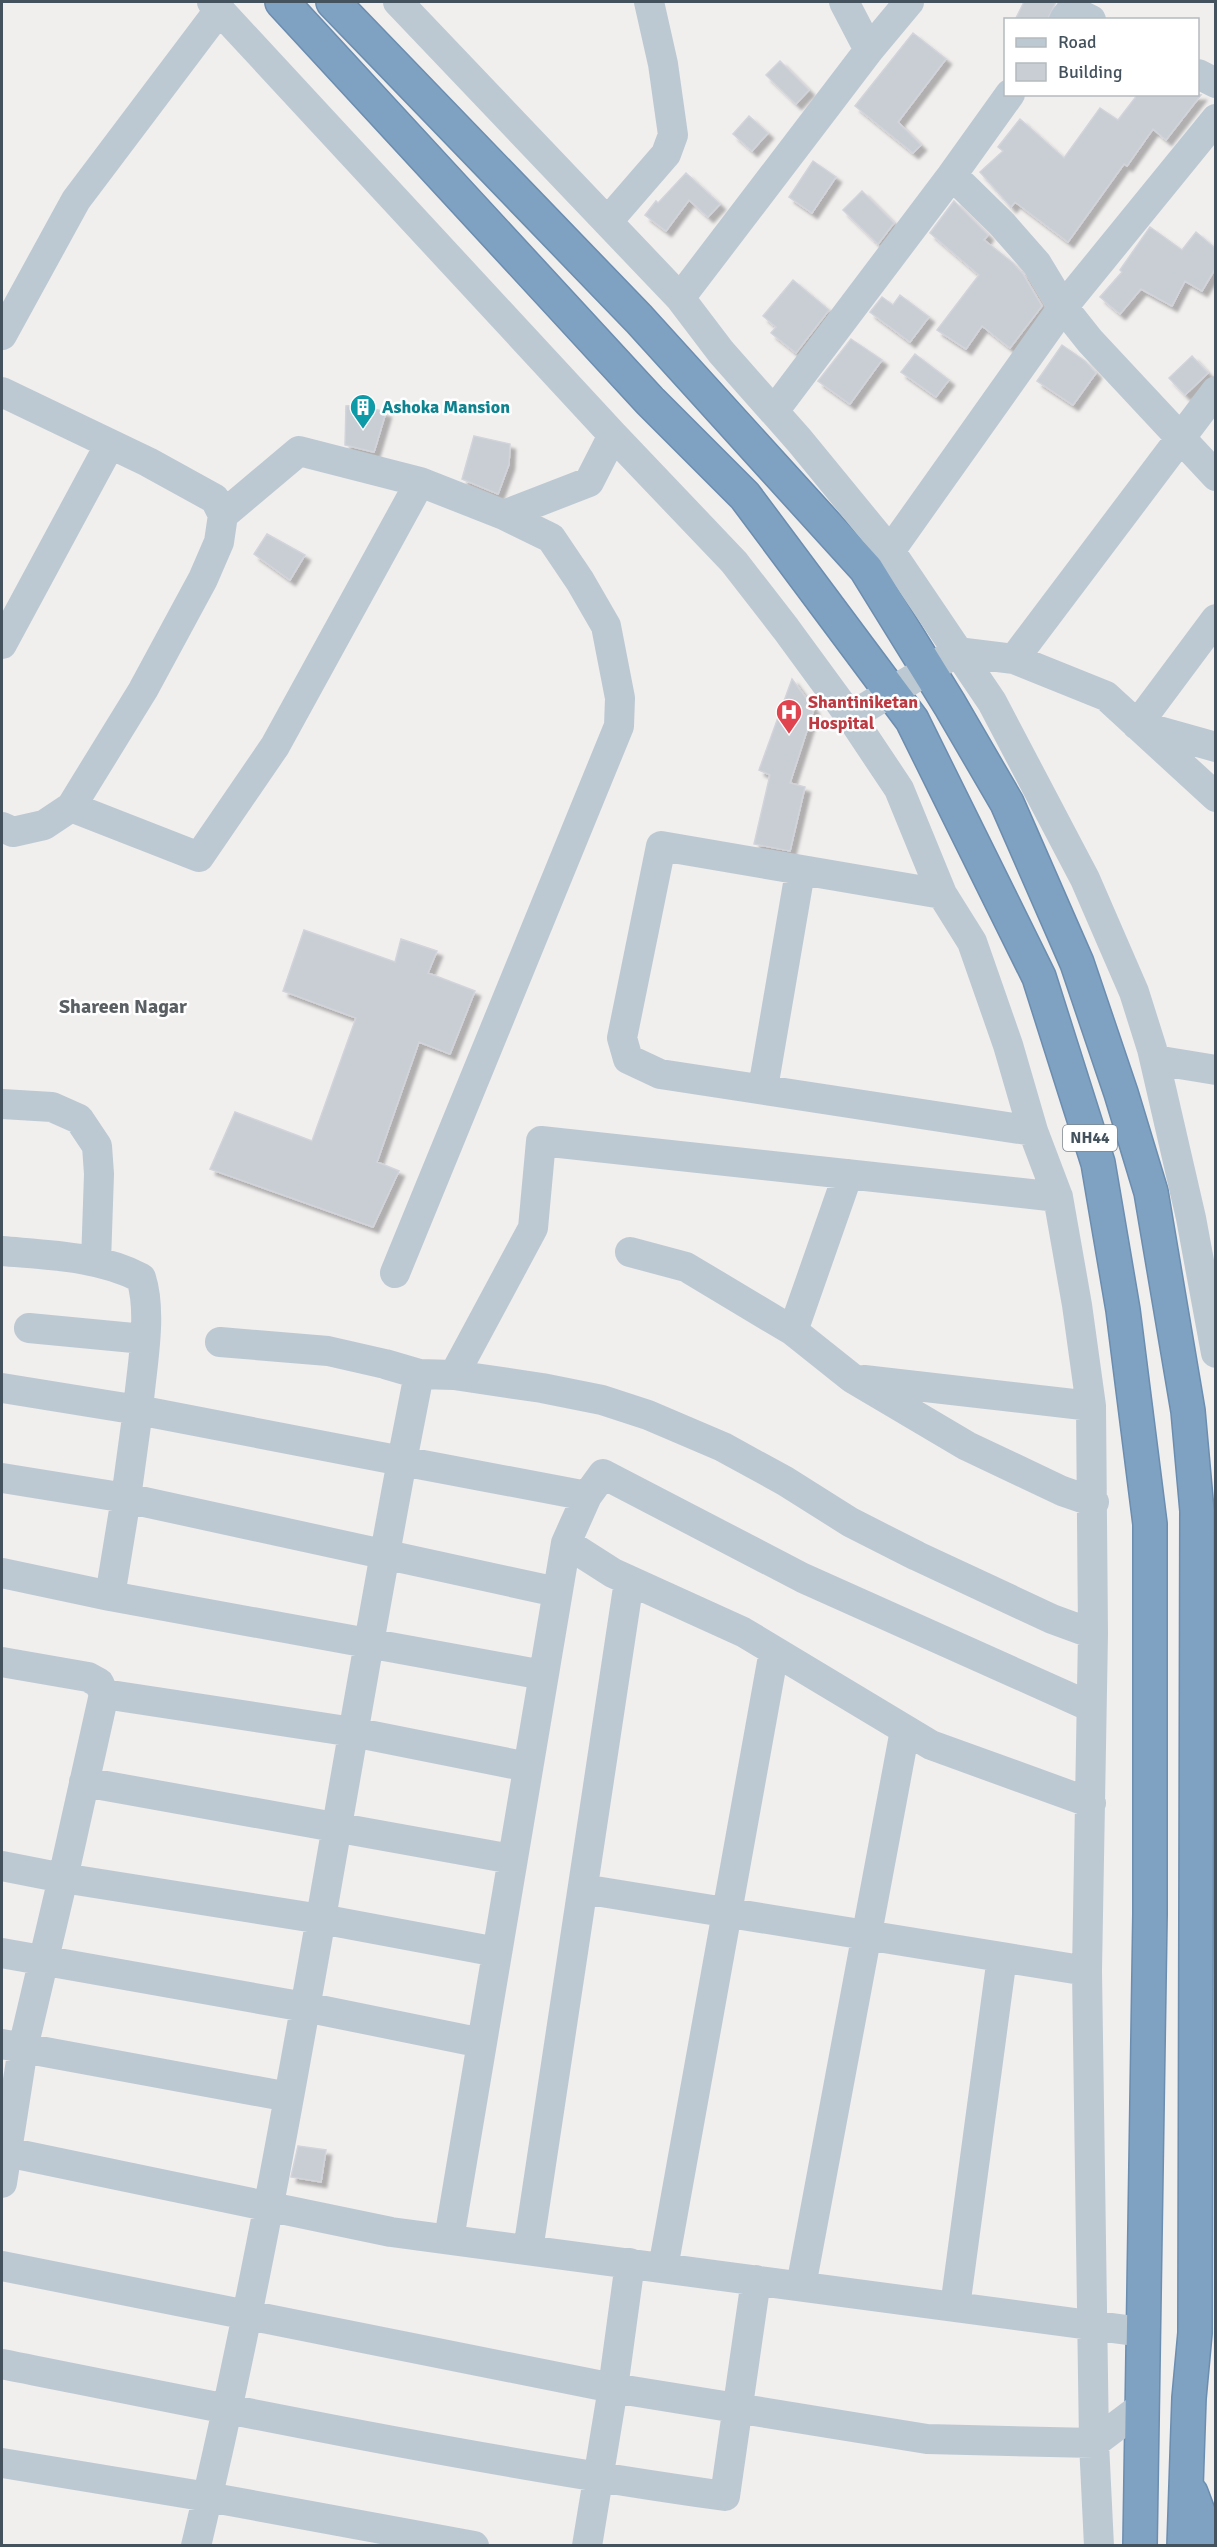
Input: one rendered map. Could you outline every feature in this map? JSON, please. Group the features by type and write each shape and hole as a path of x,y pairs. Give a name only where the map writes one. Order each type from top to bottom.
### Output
{"highway":[{"name":"NH44","path":"282,2 635,384 745,496 912,720 1039,977 1098,1163 1123,1310 1150,1524 1150,1914 1140,2546"},
{"name":"NH44","path":"333,2 639,319 858,560 928,669 1006,803 1077,963 1121,1093 1151,1192 1188,1411 1197,1511 1195,2333 1189,2398 1184,2546"},
{"path":"1189,2398 1215,2378"},
{"path":"1127,2546 1141,2473"},
{"path":"1185,2478 1208,2538 1208,2546"}],"street":[{"path":"398,2 680,298 721,352 774,411 890,551 992,702 1085,879 1134,992 1203,1222 1215,1353"},
{"path":"608,221 666,154 673,135 664,74 649,2"},
{"path":"844,2 869,50"},
{"path":"680,298 869,50 909,2"},
{"path":"2,335 76,200 216,5 613,435 734,562 786,628 899,789 942,894 972,942 1008,1045 1033,1131 1058,1197 1077,1305 1091,1406 1094,1502 1092,1803 1087,1971 1094,2444 1099,2546"},
{"path":"1199,75 1215,83"},
{"path":"774,411 952,175 1009,96"},
{"path":"890,551 1063,307 1215,119"},
{"path":"952,175 1002,224 1037,264 1063,307 1134,391 1215,476"},
{"path":"1014,658 1215,391"},
{"path":"2,393 148,462 215,499 223,514 219,542 203,579 143,690 71,807 44,825 13,832 2,827"},
{"path":"504,514 589,482 613,435"},
{"path":"2,644 110,444"},
{"path":"223,514 299,451 420,482 504,514 550,538 580,581 606,626 620,698 619,726 395,1273"},
{"path":"71,807 199,857 275,746 420,482"},
{"path":"1137,725 1211,634"},
{"path":"850,717 957,652 1014,658 1106,696 1215,797"},
{"path":"1137,725 1215,747"},
{"path":"942,894 800,872 661,846 622,1038 628,1059 660,1074 1033,1131"},
{"path":"763,1088 800,872"},
{"path":"1155,1060 1215,1070"},
{"path":"2,1104 52,1107 79,1119 97,1146 99,1174 96,1262"},
{"path":"454,1375 533,1228 541,1141 1058,1197"},
{"path":"793,1331 848,1174"},
{"path":"2,1251 96,1262 122,1268 141,1278 146,1293 138,1410 110,1596"},
{"path":"630,1252 686,1267 793,1331 852,1378 967,1446 1062,1491 1094,1502"},
{"path":"28,1329 144,1339"},
{"path":"220,1342 328,1351 418,1374 454,1375 592,1398 648,1415 723,1447 785,1480 850,1522 917,1556 1052,1619 1093,1634"},
{"path":"196,2546 270,2206 418,1374"},
{"path":"852,1378 1091,1406"},
{"path":"2,1388 138,1410 587,1496"},
{"path":"449,2239 566,1543 587,1496 603,1474 803,1578 1091,1707"},
{"path":"2,1478 126,1498 557,1592"},
{"path":"566,1543 613,1573 743,1632 931,1745 1092,1803"},
{"path":"2,1573 110,1596 543,1675"},
{"path":"528,2250 629,1581"},
{"path":"663,2268 774,1651"},
{"path":"2,1662 88,1677 99,1683 104,1694 44,1961 12,2046 2,2183"},
{"path":"104,1694 353,1732 528,1767"},
{"path":"801,2286 905,1730"},
{"path":"84,1782 512,1859"},
{"path":"2,1866 63,1878 321,1919 497,1952"},
{"path":"583,1889 1087,1971"},
{"path":"2,1953 305,2007 483,2043"},
{"path":"955,2307 1002,1957"},
{"path":"12,2046 289,2097"},
{"path":"4,2151 391,2232 1142,2332"},
{"path":"587,2546 614,2388 630,2263"},
{"path":"2,2266 614,2388 927,2439 1094,2444 1143,2406"},
{"path":"2,2364 226,2409 599,2478 725,2496 756,2280"},
{"path":"2,2463 208,2497 474,2546"}],"building":[{"path":"1024,2 1056,2 1048,18 1016,18"},
{"path":"913,33 946,59 898,122 921,145 913,153 855,106"},
{"path":"780,61 809,90 796,104 766,75"},
{"path":"1201,95 1166,140 1153,129 1127,166 1124,164 1068,242 1015,202 1011,207 980,172 1003,151 998,147 1020,119 1064,158 1100,108 1118,120 1136,96"},
{"path":"749,116 768,133 752,151 733,134"},
{"path":"813,161 836,177 812,213 789,197"},
{"path":"686,173 720,204 708,217 689,200 666,231 645,215 656,201 658,203"},
{"path":"862,191 894,223 878,244 843,210"},
{"path":"954,201 988,235 984,240 1023,274 1042,306 1010,348 982,326 966,349 937,330 979,275 930,233"},
{"path":"1150,227 1182,250 1196,232 1215,248 1215,269 1202,291 1185,281 1172,306 1141,289 1120,314 1100,297 1122,272 1120,270"},
{"path":"793,280 829,310 796,353 771,333 776,327 763,316"},
{"path":"900,295 929,317 910,342 870,312 882,297 893,305"},
{"path":"851,339 882,360 850,404 818,381"},
{"path":"1062,345 1085,361 1096,373 1073,405 1037,381"},
{"path":"915,354 949,380 936,397 901,372"},
{"path":"1192,356 1208,373 1185,395 1169,378"},
{"name":"Ashoka Mansion","path":"359,405 386,412 374,452 345,445 346,406"},
{"path":"474,436 510,444 509,464 498,494 462,479"},
{"path":"267,534 305,555 290,580 254,554"},
{"path":"792,679 814,709 790,783 805,787 790,851 754,844 770,775 759,770"},
{"path":"304,930 395,962 401,939 437,951 428,973 475,991 450,1054 419,1042 377,1162 399,1171 373,1227 210,1169 235,1112 312,1141 356,1018 283,991"},
{"path":"298,2146 326,2150 321,2182 291,2177"}],"place":[{"name":"Ashoka Mansion","path":"363,430"},
{"name":"Shantiniketan Hospital","path":"789,735"}],"district":[{"name":"Shareen Nagar","path":"123,1006"}]}
